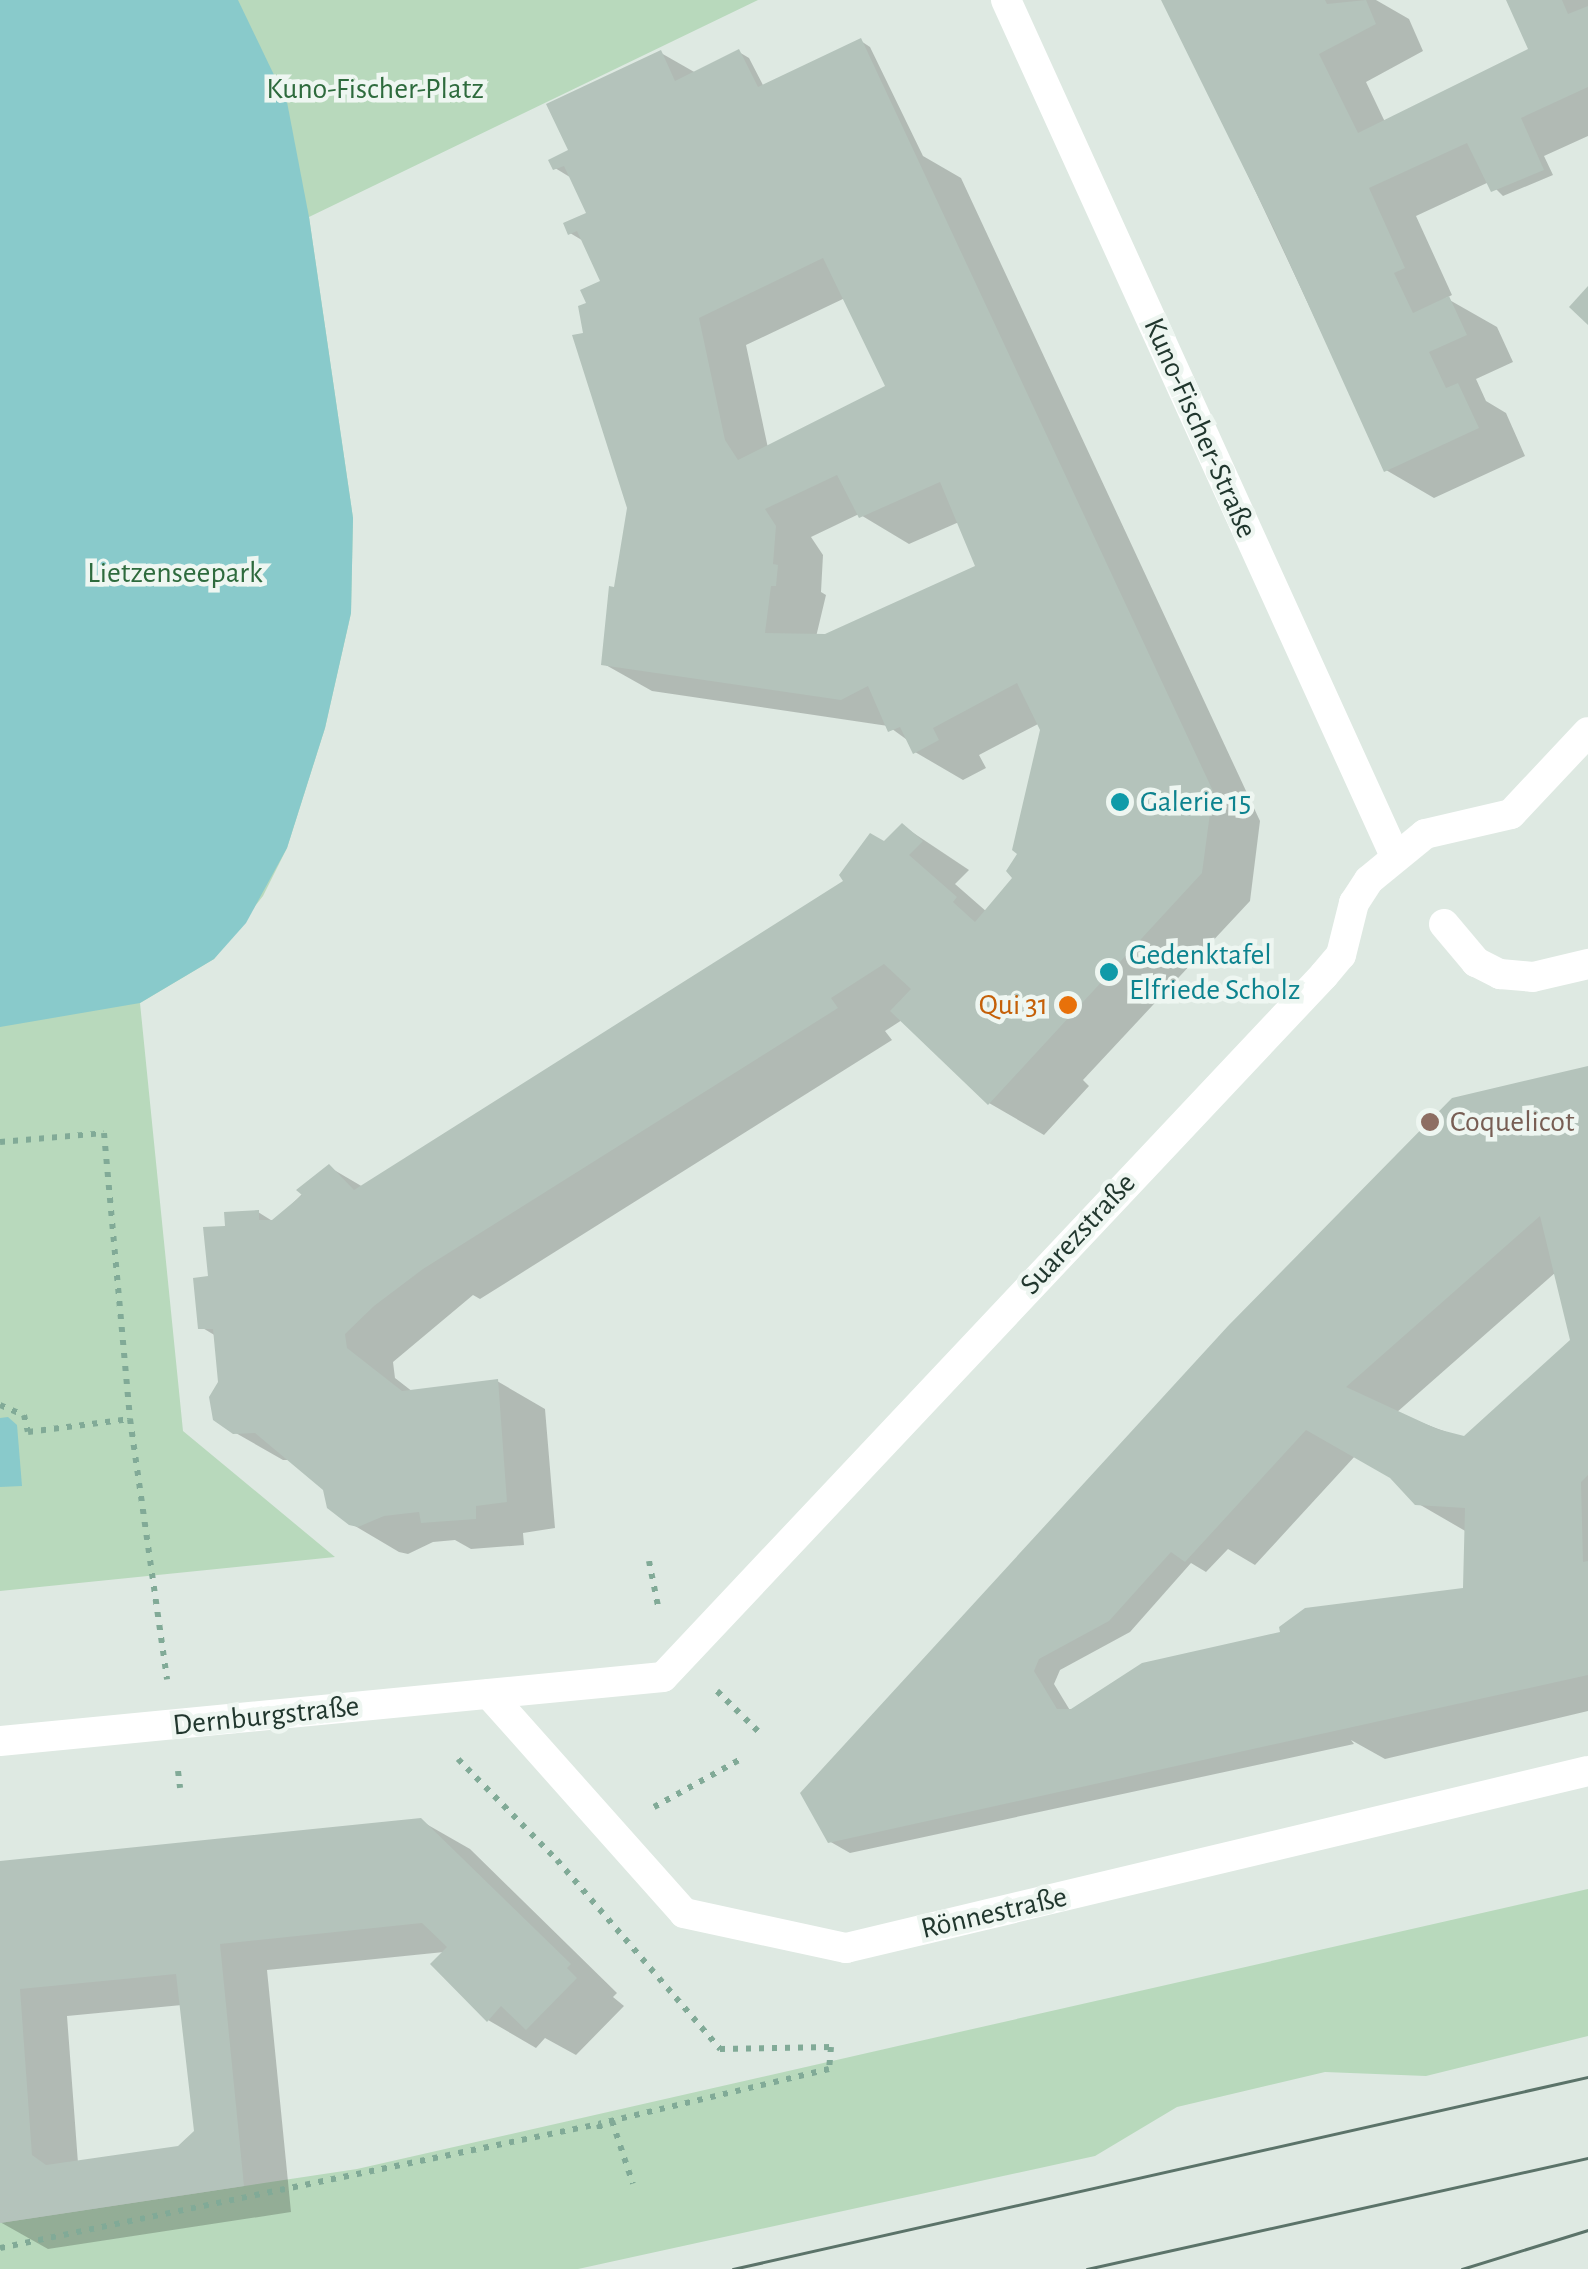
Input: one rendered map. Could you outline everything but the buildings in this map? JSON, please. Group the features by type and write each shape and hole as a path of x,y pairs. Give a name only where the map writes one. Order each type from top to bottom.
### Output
{"street":[{"name":"Kuno-Fischer-Straße","path":"1006,0 1395,856"},
{"name":"Suarezstraße","path":"532,1690 663,1677 1342,955 1354,903 1369,880 1425,834 1511,814 1588,732"},
{"path":"1444,924 1476,962 1500,974 1533,977 1588,964"},
{"name":"Dernburgstraße","path":"0,1740 532,1690"},
{"name":"Rönnestraße","path":"489,1694 684,1913 846,1948 1588,1771"}],"path":[{"path":"0,1142 104,1133 130,1419 172,1725"},
{"path":"0,1405 24,1415 28,1432 130,1419"},
{"path":"0,2248 600,2128 612,2121 829,2069 832,2047 720,2049 557,1860 458,1759"},
{"path":"612,2121 633,2184"}],"green space":[{"name":"Lietzenseepark","path":"0,0 758,0 309,217 353,518 351,613 325,728 287,848 263,896 214,959 140,1003 183,1431 335,1557 0,1591"},
{"path":"1588,1889 1588,2036 1426,2076 1325,2072 1177,2107 1095,2156 578,2269 0,2269 0,2223 357,2169"}],"water":[{"name":"Lietzenseepark","path":"0,0 238,0 287,102 309,217 353,518 351,613 325,728 287,848 246,923 214,959 140,1003 0,1027"},
{"path":"8,1417 17,1425 22,1486 0,1487 0,1418"}],"tram line":[{"path":"733,2269 1588,2077"},
{"path":"1087,2269 1588,2158"},
{"path":"1462,2269 1588,2230"}],"place":[{"name":"Galerie 15","path":"1120,802"},
{"name":"Gedenktafel Elfriede Scholz","path":"1109,972"},
{"name":"Qui 31","path":"1068,1005"},
{"name":"Coquelicot","path":"1430,1122"}],"park label":[{"name":"Kuno-Fischer-Platz","path":"375,89"}]}
